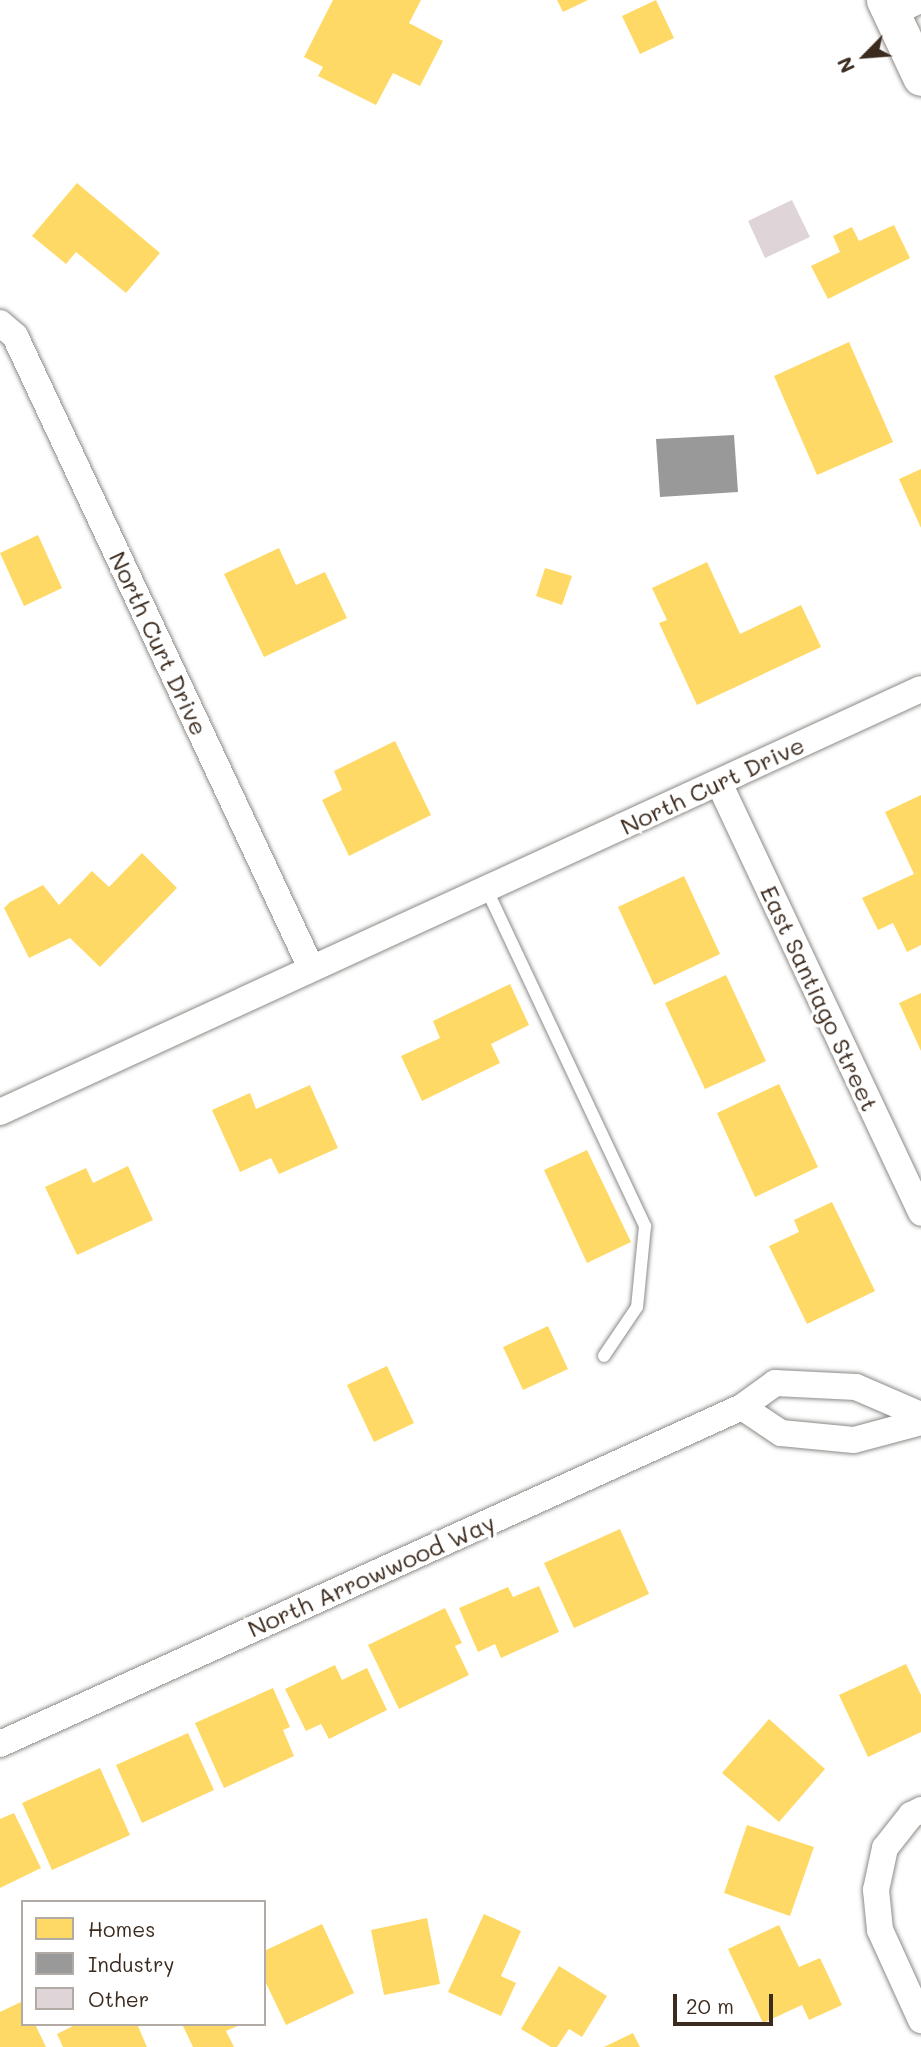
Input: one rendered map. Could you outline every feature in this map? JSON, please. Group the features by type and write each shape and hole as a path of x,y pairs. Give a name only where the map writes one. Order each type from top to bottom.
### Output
{"main road":[{"path":"899,5 921,76"}],"street":[{"name":"North Curt Drive","path":"0,323 15,336 311,968"},
{"name":"North Curt Drive","path":"0,1111 921,689"},
{"name":"East Santiago Street","path":"719,783 915,1183 921,1213"},
{"name":"North Arrowwood Way","path":"0,1744 741,1407 775,1383 856,1387 921,1415"},
{"path":"741,1407 781,1433 855,1440 921,1422"},
{"path":"921,1810 911,1815 885,1849 876,1890 880,1930 921,2020"}],"lane":[{"path":"486,888 645,1226 637,1307 604,1356"}],"building: Homes":[{"path":"333,0 421,0 409,23 443,41 420,86 393,73 376,105 318,76 323,67 304,57"},
{"path":"557,0 588,0 563,12"},
{"path":"656,0 674,38 640,54 622,16"},
{"path":"77,183 160,253 126,293 76,252 66,264 32,236"},
{"path":"894,225 910,258 828,299 811,266 840,252 833,236 852,227 859,241"},
{"path":"849,342 893,442 817,475 774,376"},
{"path":"921,469 921,528 899,479"},
{"path":"38,535 62,588 24,606 0,553"},
{"path":"279,548 296,585 325,572 347,618 264,657 224,574"},
{"path":"707,562 740,634 801,605 821,647 697,705 659,623 667,620 652,588"},
{"path":"545,568 572,576 562,605 536,596"},
{"path":"395,741 431,815 349,856 322,800 342,790 334,771"},
{"path":"921,795 921,945 907,952 893,923 878,930 862,898 914,874 885,812"},
{"path":"142,853 177,888 100,967 70,938 29,958 4,908 10,902 43,885 59,905 92,871 109,887"},
{"path":"684,876 720,954 654,985 618,907"},
{"path":"726,975 766,1061 705,1089 665,1003"},
{"path":"510,984 529,1025 491,1044 500,1063 422,1101 401,1056 440,1038 433,1021"},
{"path":"921,993 921,1051 899,1003"},
{"path":"779,1084 818,1167 755,1197 717,1113"},
{"path":"310,1085 338,1148 279,1174 271,1158 240,1172 212,1110 250,1093 256,1109"},
{"path":"587,1150 631,1242 587,1263 544,1170"},
{"path":"128,1166 153,1220 77,1255 45,1187 86,1168 93,1183"},
{"path":"832,1202 875,1291 807,1324 769,1246 799,1232 794,1220"},
{"path":"548,1326 568,1369 523,1390 503,1347"},
{"path":"387,1366 414,1423 374,1442 347,1385"},
{"path":"620,1529 649,1594 574,1628 544,1563"},
{"path":"539,1586 559,1632 501,1658 495,1644 478,1652 459,1608 508,1587 513,1597"},
{"path":"445,1608 462,1643 455,1646 469,1675 399,1709 368,1645"},
{"path":"906,1664 921,1695 921,1732 868,1757 839,1695"},
{"path":"335,1665 342,1680 367,1668 387,1710 329,1739 321,1724 306,1731 285,1689"},
{"path":"273,1688 290,1727 283,1730 294,1756 224,1788 195,1723"},
{"path":"769,1719 825,1769 779,1822 722,1773"},
{"path":"188,1733 214,1790 142,1823 116,1765"},
{"path":"100,1768 130,1835 52,1870 22,1803"},
{"path":"14,1813 41,1868 0,1888 0,1819"},
{"path":"747,1825 814,1847 790,1916 724,1893"},
{"path":"484,1914 521,1931 501,1976 516,1983 501,2016 448,1992"},
{"path":"427,1918 440,1984 384,1995 371,1930"},
{"path":"322,1924 354,1993 286,2025 266,1983 266,1950"},
{"path":"779,1925 799,1967 820,1958 842,2005 809,2020 802,2005 763,2023 728,1949"},
{"path":"559,1966 607,1996 582,2037 569,2029 557,2047 551,2047 521,2029"},
{"path":"21,2002 21,2026 36,2026 46,2047 0,2047 0,2012"},
{"path":"73,2026 138,2026 147,2047 63,2047 57,2034"},
{"path":"183,2026 237,2026 226,2031 234,2047 193,2047"},
{"path":"633,2033 640,2047 604,2047"}],"building: Industry":[{"path":"734,435 738,492 660,497 656,439"}],"building: Other":[{"path":"792,200 810,237 765,258 748,221"}]}
